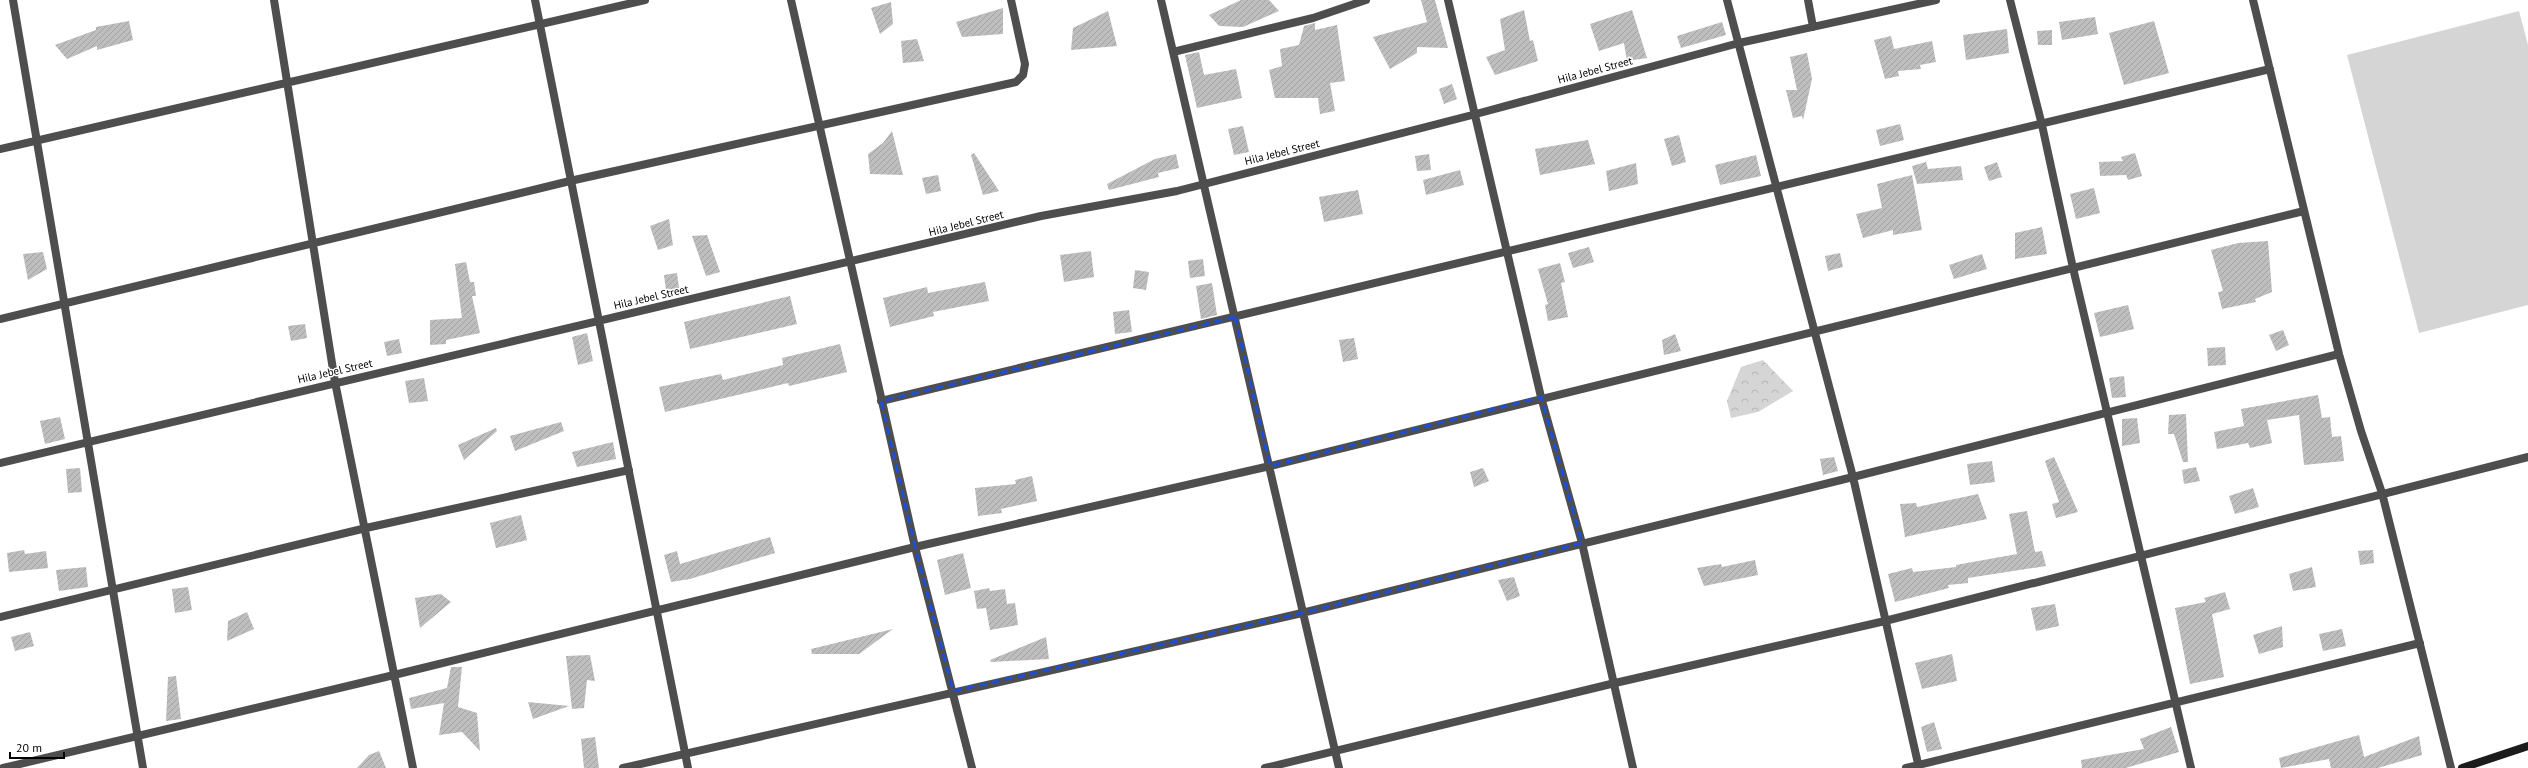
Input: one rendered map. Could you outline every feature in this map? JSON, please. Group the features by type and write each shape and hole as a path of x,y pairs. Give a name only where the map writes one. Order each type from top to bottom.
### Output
{"main road":[{"path":"2462,768 2528,746"}],"street":[{"path":"13,0 143,768"},
{"path":"274,0 335,382 366,528 413,768"},
{"path":"535,0 597,320 658,609 688,768"},
{"path":"0,149 645,0"},
{"path":"791,0 852,262 881,401 915,547 972,768"},
{"path":"0,319 570,181 1016,82 1023,75 1025,64 1011,0"},
{"path":"1161,0 1339,768"},
{"path":"1173,52 1313,18 1366,0"},
{"path":"1448,0 1476,114 1541,398 1582,543 1615,683 1633,768"},
{"path":"1727,0 1853,477 1919,766"},
{"path":"1808,0 1813,27"},
{"name":"Hila Jebel Street","path":"0,463 335,382 852,262 1041,216 1177,191 1476,114 1739,43 1936,0"},
{"path":"2010,0 2042,125 2073,268 2191,768"},
{"path":"2252,0 2339,354 2361,431 2382,493 2451,768"},
{"path":"881,401 1508,253 1777,186 2042,125 2270,69"},
{"path":"3,768 394,675 915,547 1270,466 2304,211"},
{"path":"623,768 953,691 1302,613 1853,477 2339,354"},
{"path":"1264,768 1615,683 1885,621 2528,457"},
{"path":"0,616 366,528 629,470"},
{"path":"1906,768 2420,643"}],"highlighted area":[{"path":"1235,317 1270,466 1541,397 1582,543 1302,613 953,691 915,547 881,401"}],"green space":[{"path":"2519,11 2528,45 2528,305 2419,333 2347,55"},
{"path":"1763,360 1793,391 1758,412 1731,418 1727,401 1741,367"}],"building":[{"path":"1241,0 1269,0 1279,11 1243,27 1219,26 1209,15"},
{"path":"1421,0 1435,0 1448,48 1417,47 1417,53 1390,69 1373,37 1427,22"},
{"path":"891,2 893,24 880,34 871,8"},
{"path":"1003,8 1003,34 962,37 956,22"},
{"path":"1524,10 1530,41 1533,40 1538,61 1495,75 1486,57 1505,50 1500,19"},
{"path":"1632,10 1647,58 1627,61 1624,43 1599,51 1590,24"},
{"path":"1108,11 1117,46 1071,50 1073,28"},
{"path":"2095,17 2098,34 2062,40 2059,22"},
{"path":"129,21 133,40 97,50 97,46 67,59 55,45 96,30 96,27"},
{"path":"2154,21 2169,73 2124,85 2109,33"},
{"path":"1722,22 1726,35 1681,48 1677,36"},
{"path":"1315,23 1315,30 1337,25 1345,81 1330,83 1335,111 1320,114 1318,98 1275,98 1269,70 1282,66 1280,49 1299,45 1304,26"},
{"path":"2007,29 2009,53 1966,60 1963,35"},
{"path":"2052,30 2052,45 2038,45 2037,31"},
{"path":"1891,36 1894,49 1932,41 1936,62 1920,65 1921,69 1898,71 1899,76 1885,79 1874,40"},
{"path":"917,39 924,61 903,63 901,41"},
{"path":"1199,52 1204,75 1236,69 1242,98 1197,108 1185,55"},
{"path":"1807,53 1812,79 1803,120 1802,116 1793,118 1786,90 1797,90 1790,57"},
{"path":"1452,84 1457,99 1444,104 1439,89"},
{"path":"1900,124 1904,140 1880,146 1876,130"},
{"path":"1243,126 1249,152 1234,155 1228,129"},
{"path":"892,131 903,175 870,174 868,154 883,143"},
{"path":"1679,135 1686,162 1672,166 1664,139"},
{"path":"1588,140 1595,164 1540,175 1535,149"},
{"path":"974,153 999,191 983,195 971,155"},
{"path":"2135,153 2142,176 2128,180 2126,175 2100,176 2099,162 2123,161 2121,157"},
{"path":"1176,154 1179,168 1158,173 1159,177 1109,190 1107,184 1155,159"},
{"path":"1429,154 1431,170 1417,171 1415,156"},
{"path":"1756,155 1761,176 1720,185 1715,165"},
{"path":"1926,162 1928,169 1961,166 1963,180 1917,184 1912,166"},
{"path":"1997,162 2002,177 1989,181 1984,167"},
{"path":"1636,163 1638,184 1609,191 1606,171"},
{"path":"1460,170 1464,185 1426,195 1423,180"},
{"path":"938,175 941,191 926,194 922,178"},
{"path":"1912,175 1922,230 1893,235 1893,230 1863,238 1856,214 1882,208 1877,184"},
{"path":"2094,188 2100,213 2076,219 2070,194"},
{"path":"1358,190 1363,214 1324,222 1319,197"},
{"path":"669,219 673,245 658,250 650,226"},
{"path":"2042,227 2047,254 2015,259 2015,233"},
{"path":"707,235 720,272 706,276 692,236"},
{"path":"2268,241 2272,292 2255,299 2256,302 2222,309 2218,292 2223,291 2211,250 2238,243"},
{"path":"1589,247 1594,262 1573,268 1568,253"},
{"path":"1091,251 1094,277 1064,282 1060,255"},
{"path":"43,252 47,269 28,280 23,254"},
{"path":"1840,253 1843,267 1828,271 1825,256"},
{"path":"1982,254 1987,269 1954,279 1949,265"},
{"path":"1203,259 1205,276 1190,278 1188,261"},
{"path":"466,262 470,282 474,282 476,296 472,296 480,333 446,340 446,344 430,345 430,320 462,318 455,264"},
{"path":"1560,263 1565,282 1561,283 1568,317 1548,321 1545,305 1548,304 1538,269"},
{"path":"1135,270 1149,272 1146,290 1133,288"},
{"path":"677,273 679,288 666,290 664,275"},
{"path":"985,282 989,301 933,312 934,316 890,327 883,298 927,287 928,293"},
{"path":"1212,283 1217,315 1201,319 1196,286"},
{"path":"790,296 797,324 690,349 684,322"},
{"path":"2128,305 2134,329 2100,337 2094,313"},
{"path":"1129,310 1132,332 1115,334 1113,312"},
{"path":"305,324 307,338 291,341 288,326"},
{"path":"2283,330 2289,345 2276,351 2269,335"},
{"path":"587,333 593,361 578,365 572,337"},
{"path":"1675,334 1681,351 1664,355 1662,340"},
{"path":"1354,338 1358,359 1343,362 1339,340"},
{"path":"399,339 402,353 387,356 384,342"},
{"path":"840,344 847,372 789,386 788,383 665,412 659,387 721,374 723,380 783,365 782,358"},
{"path":"2225,347 2226,365 2208,366 2207,348"},
{"path":"2124,376 2126,397 2112,398 2109,378"},
{"path":"424,378 428,401 409,403 405,381"},
{"path":"2318,395 2322,418 2330,417 2332,437 2341,436 2344,461 2304,465 2299,415 2267,420 2272,443 2250,448 2248,443 2217,449 2214,432 2244,426 2241,409"},
{"path":"2186,414 2188,462 2183,462 2174,434 2168,434 2169,415"},
{"path":"60,417 65,439 45,444 40,421"},
{"path":"2137,418 2140,443 2122,446 2122,419"},
{"path":"561,422 564,431 515,451 510,436"},
{"path":"496,428 497,431 464,460 458,445"},
{"path":"613,442 616,459 577,467 572,452"},
{"path":"1834,457 1838,471 1823,475 1820,459"},
{"path":"2054,457 2078,512 2056,518 2052,504 2059,502 2045,461"},
{"path":"1992,461 1995,482 1970,485 1967,464"},
{"path":"2196,467 2200,481 2184,484 2182,470"},
{"path":"80,468 82,492 68,493 66,469"},
{"path":"1483,468 1489,481 1474,487 1470,472"},
{"path":"1032,476 1037,501 1001,509 1002,513 978,516 975,488 1016,484 1015,480"},
{"path":"2253,488 2259,507 2235,514 2229,496"},
{"path":"1978,494 1987,519 1905,537 1900,504 1916,503 1917,507"},
{"path":"2027,511 2035,552 2042,551 2046,566 1968,578 1968,583 1948,585 1949,588 1895,602 1888,574 1912,568 1913,572 1956,567 1956,565 2017,554 2009,514"},
{"path":"521,515 527,540 496,548 490,523"},
{"path":"770,537 775,553 690,579 671,582 664,555 677,551 680,564"},
{"path":"24,550 25,554 46,551 48,568 9,572 7,553"},
{"path":"2373,550 2374,563 2360,565 2358,551"},
{"path":"963,553 971,588 945,595 937,560"},
{"path":"1755,560 1758,575 1704,586 1697,568 1721,564 1722,567"},
{"path":"86,567 88,587 59,591 56,570"},
{"path":"2312,567 2316,587 2293,591 2289,574"},
{"path":"1514,577 1520,596 1507,601 1498,580"},
{"path":"188,587 192,610 175,613 172,589"},
{"path":"989,588 990,591 1005,589 1007,604 1015,603 1018,625 990,630 986,608 977,609 974,591"},
{"path":"2225,592 2230,609 2212,614 2224,677 2190,684 2175,608 2206,602 2204,598"},
{"path":"441,594 451,602 420,628 415,598"},
{"path":"2055,604 2059,626 2036,631 2031,608"},
{"path":"247,612 254,629 227,641 228,621"},
{"path":"2282,626 2283,647 2259,654 2253,635"},
{"path":"893,629 859,654 812,654 811,649"},
{"path":"2342,629 2346,646 2323,651 2319,634"},
{"path":"30,632 34,646 15,651 11,637"},
{"path":"1046,637 1049,659 991,662 990,660"},
{"path":"1952,654 1957,681 1922,689 1915,663"},
{"path":"590,655 595,681 587,680 584,708 572,709 566,656"},
{"path":"451,667 462,667 458,707 477,713 480,751 462,732 439,735 444,703 411,709 409,698 447,688"},
{"path":"176,676 181,719 166,721 168,677"},
{"path":"528,702 569,706 533,719"},
{"path":"1934,722 1942,749 1927,752 1921,727"},
{"path":"2171,727 2179,752 2126,768 2082,768 2081,760 2144,749 2140,739"},
{"path":"2359,735 2364,757 2419,736 2422,755 2378,768 2331,768 2329,759 2281,768 2279,758"},
{"path":"595,737 599,768 584,768 581,739"},
{"path":"379,751 386,768 357,768 369,755"}]}
